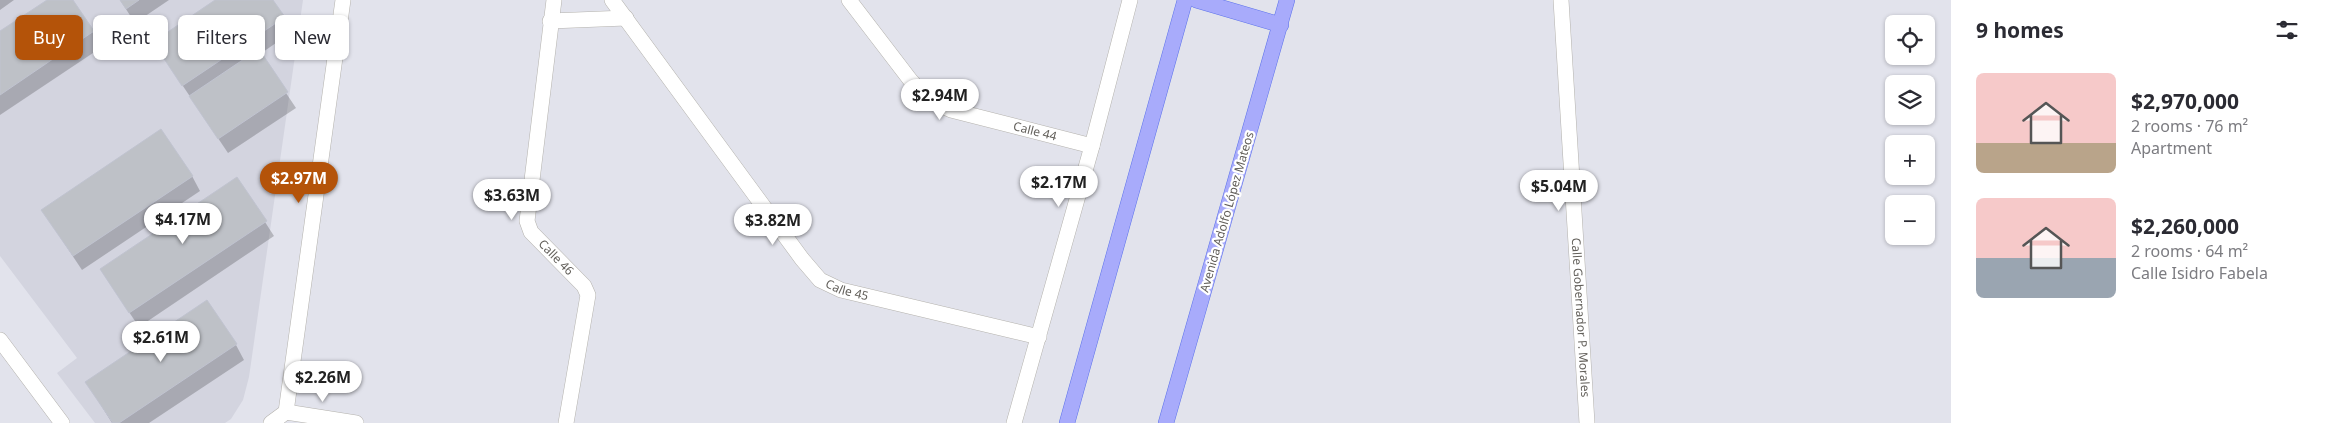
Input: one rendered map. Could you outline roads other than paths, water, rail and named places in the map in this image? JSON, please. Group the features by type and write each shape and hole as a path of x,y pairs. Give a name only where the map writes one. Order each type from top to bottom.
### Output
{"main road":[{"path":"1067,423 1185,0"},
{"path":"1196,0 1281,25"},
{"name":"Avenida Adolfo López Mateos","path":"1166,423 1287,0"}],"street":[{"path":"286,412 343,0"},
{"name":"Calle 46","path":"554,0 527,221 531,232 584,286 588,295 566,423"},
{"name":"Calle 45","path":"612,0 802,259 820,280 842,290 1039,337"},
{"name":"Calle 44","path":"849,0 911,81 929,100 951,110 1092,146"},
{"path":"1014,423 1092,146 1130,0"},
{"name":"Calle Gobernador P. Morales","path":"1562,0 1587,423"},
{"path":"550,21 626,18"},
{"path":"0,340 62,423"},
{"path":"271,423 286,412 356,423"}]}
